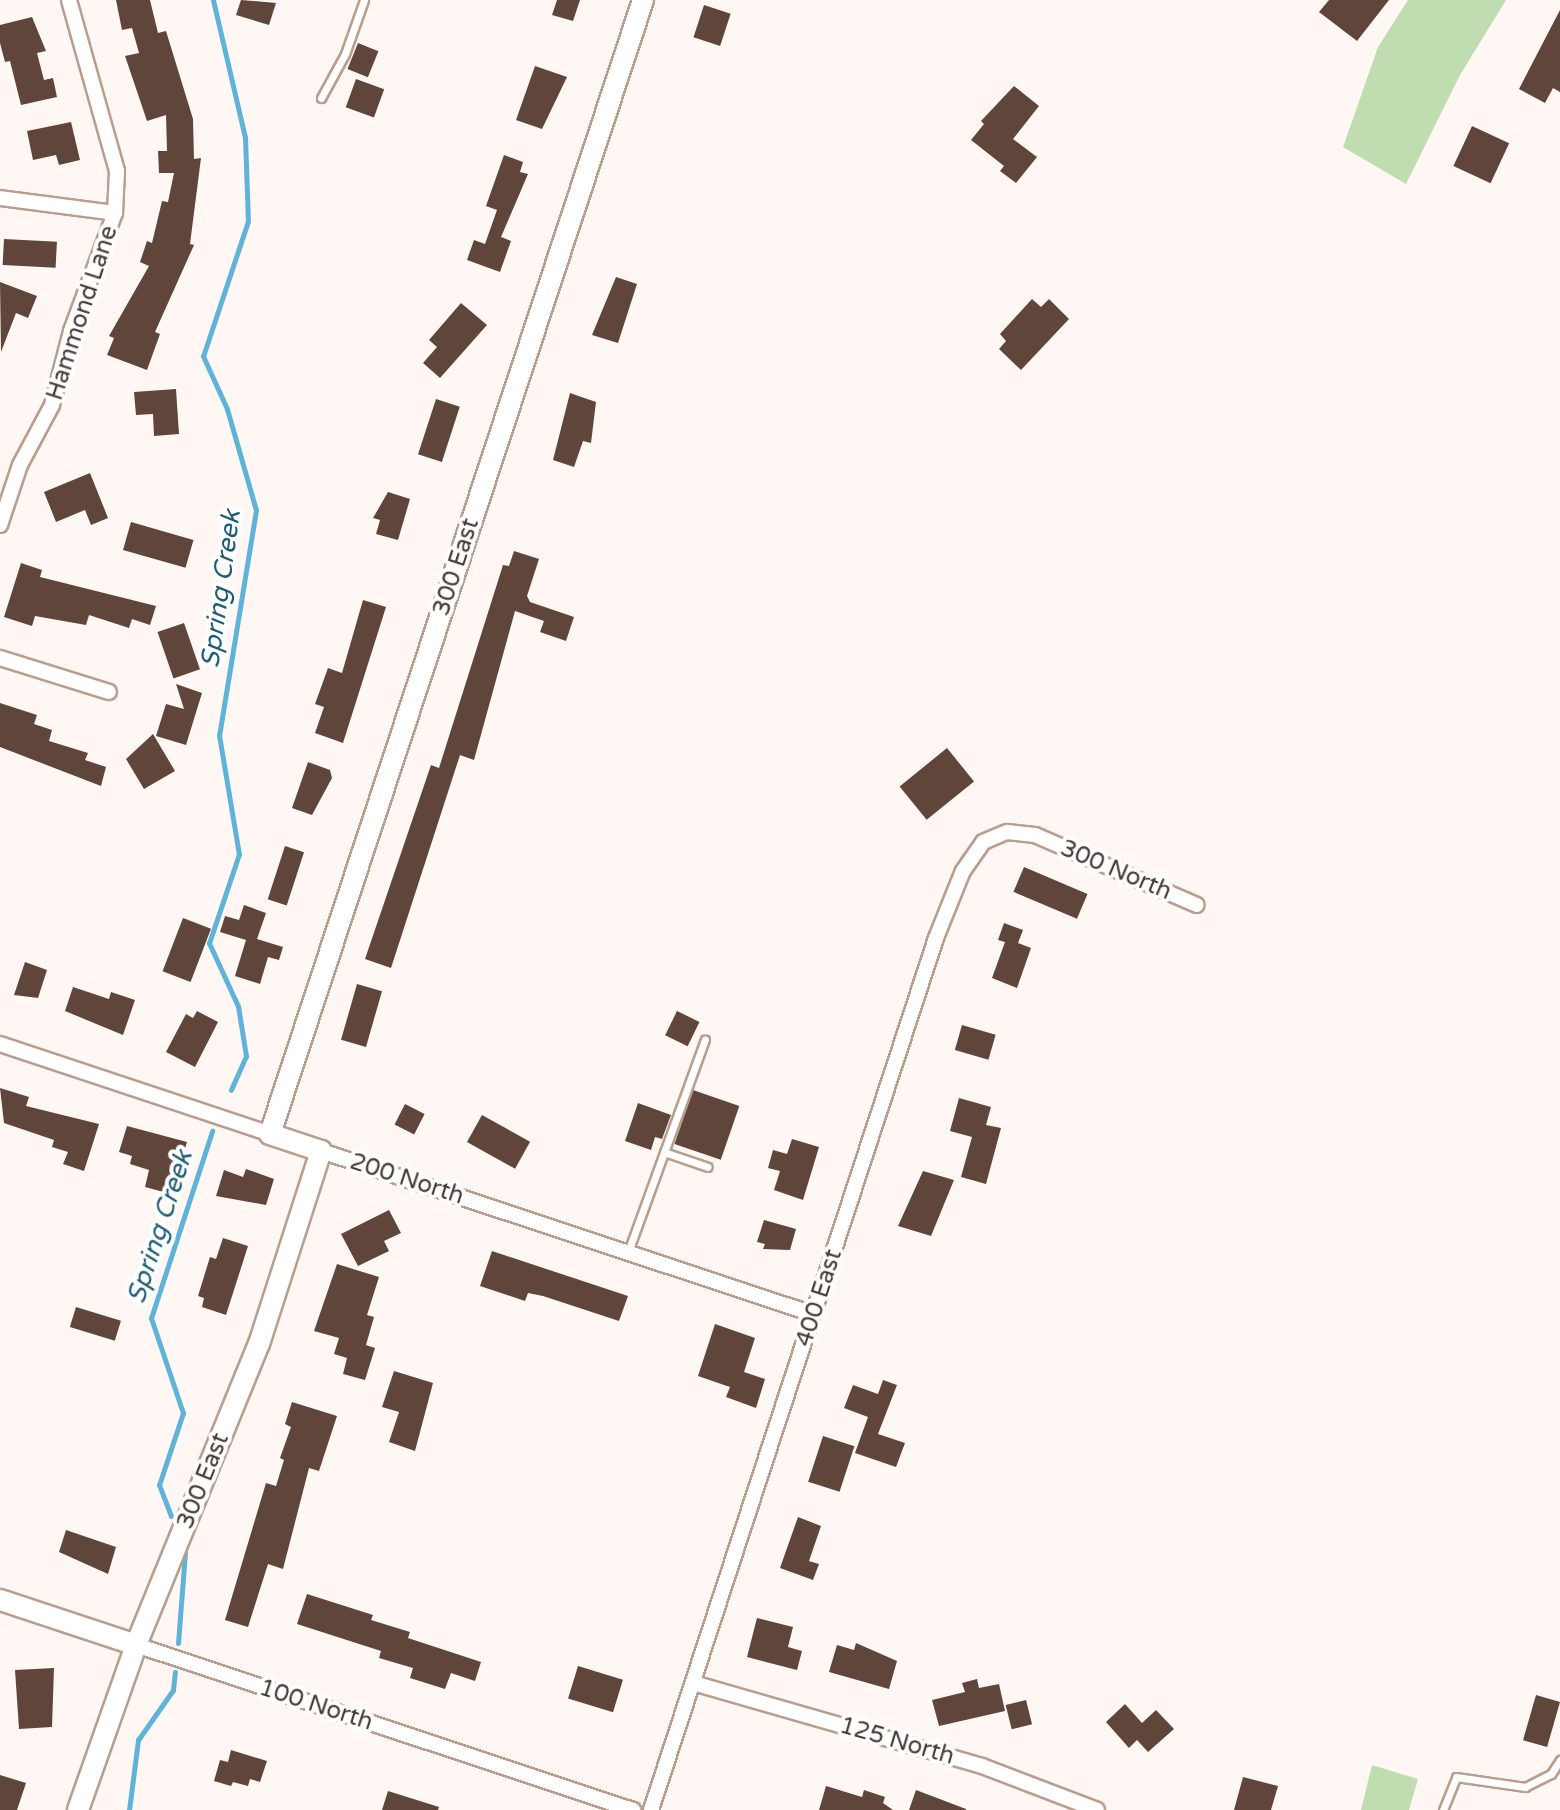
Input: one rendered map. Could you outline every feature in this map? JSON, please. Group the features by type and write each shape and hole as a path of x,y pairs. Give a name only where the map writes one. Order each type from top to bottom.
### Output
{"street":[{"name":"Hammond Lane","path":"0,525 20,465 52,405 71,331 115,213 117,171 69,0"},
{"name":"300 East","path":"270,1134 643,0"},
{"path":"0,198 77,204 115,213"},
{"path":"0,658 109,692"},
{"name":"400 East","path":"651,1810 936,938 963,871 983,842 1007,832 1035,835"},
{"name":"300 North","path":"1035,835 1197,905"},
{"name":"200 North","path":"0,1044 813,1314"},
{"name":"300 East","path":"78,1810 136,1645 259,1344 321,1151"},
{"name":"100 North","path":"0,1600 633,1810"},
{"name":"125 North","path":"693,1683 982,1766 1097,1810"}],"lane":[{"path":"321,98 345,54 364,0"},
{"path":"628,1252 705,1039"},
{"path":"664,1152 708,1167"},
{"path":"1443,1810 1456,1777 1525,1787 1551,1774 1560,1760"}],"green space":[{"path":"1408,0 1506,0 1460,75 1406,184 1343,147 1378,47"},
{"path":"1372,1765 1418,1779 1409,1810 1361,1810"}],"building":[{"path":"116,0 150,0 158,33 166,31 193,119 194,159 201,158 190,244 194,245 155,332 160,334 147,370 107,355 114,338 109,336 149,266 140,262 147,241 152,243 162,201 168,202 174,173 159,173 158,151 167,151 166,115 147,121 125,56 139,53 132,28 122,30"},
{"path":"241,0 276,3 269,25 236,15"},
{"path":"557,0 580,0 573,21 552,15"},
{"path":"1329,0 1389,0 1357,41 1319,12"},
{"path":"704,5 731,14 720,46 693,37"},
{"path":"1560,10 1560,92 1553,88 1545,103 1519,89"},
{"path":"32,17 46,51 37,53 44,80 53,78 57,97 21,105 10,61 5,62 0,43 0,25"},
{"path":"358,43 378,51 368,77 348,69"},
{"path":"535,66 567,77 542,129 516,120"},
{"path":"356,79 384,89 374,117 346,107"},
{"path":"1014,86 1039,106 1013,139 1037,157 1016,183 1000,171 1004,166 971,140 984,124 981,121"},
{"path":"71,122 80,160 59,165 56,155 33,160 27,131"},
{"path":"1472,126 1509,143 1491,183 1453,166"},
{"path":"504,155 523,162 520,172 528,174 501,237 511,241 500,272 467,260 474,240 485,244 497,210 486,206"},
{"path":"4,239 57,242 56,268 3,265"},
{"path":"616,277 637,284 618,343 592,335"},
{"path":"0,282 37,296 28,318 16,313 1,352"},
{"path":"1032,299 1041,307 1049,299 1069,319 1021,370 999,349 1006,341 1000,334"},
{"path":"461,303 487,325 440,378 423,363 437,347 429,340"},
{"path":"176,389 179,434 154,436 153,414 136,415 134,392"},
{"path":"570,393 596,402 591,443 583,441 574,467 553,460"},
{"path":"436,399 460,407 442,462 418,454"},
{"path":"90,473 108,518 91,525 85,510 56,522 44,492"},
{"path":"388,492 410,499 398,540 376,534 380,520 373,518"},
{"path":"131,522 193,540 185,568 123,550"},
{"path":"514,551 539,559 527,596 530,602 574,617 566,641 540,632 544,621 515,611 474,760 460,755 391,968 365,959 431,765 439,768 503,565 509,566"},
{"path":"21,563 42,570 40,577 156,606 150,625 132,619 129,628 89,615 86,625 35,616 32,626 4,617"},
{"path":"363,600 386,607 343,743 315,733 324,707 315,704 328,668 342,673"},
{"path":"184,623 200,669 173,678 158,632"},
{"path":"176,684 202,693 186,745 156,736 166,704 184,709"},
{"path":"0,703 37,715 34,724 52,730 49,741 88,753 85,760 106,767 101,786 0,747"},
{"path":"153,734 175,771 144,789 126,759"},
{"path":"947,748 974,781 927,820 900,786"},
{"path":"308,762 330,770 332,778 312,815 292,808"},
{"path":"285,846 304,852 287,905 268,899"},
{"path":"1024,867 1088,894 1077,919 1013,892"},
{"path":"244,905 266,913 257,939 283,947 279,960 268,957 260,984 235,976 246,940 220,932 225,916 239,920"},
{"path":"183,918 211,929 191,982 163,971"},
{"path":"1004,923 1023,930 1018,943 1031,948 1017,988 992,978 1005,942 998,940"},
{"path":"25,962 47,970 38,998 14,995"},
{"path":"357,984 382,991 366,1047 341,1040"},
{"path":"73,987 109,999 111,992 135,1000 123,1035 65,1011"},
{"path":"197,1011 218,1022 195,1067 166,1052 186,1014 193,1018"},
{"path":"677,1011 699,1022 688,1046 665,1035"},
{"path":"962,1025 996,1035 988,1060 955,1050"},
{"path":"0,1088 29,1097 26,1106 99,1124 84,1171 63,1164 68,1152 52,1147 54,1140 4,1123"},
{"path":"693,1090 739,1106 721,1160 674,1144"},
{"path":"959,1098 991,1107 986,1125 1001,1128 986,1184 961,1177 972,1137 950,1131"},
{"path":"638,1103 671,1115 662,1139 655,1137 651,1150 625,1141"},
{"path":"405,1104 425,1114 414,1134 395,1124"},
{"path":"482,1115 530,1142 515,1169 467,1142"},
{"path":"127,1126 187,1142 171,1194 145,1187 149,1170 130,1164 132,1156 119,1152"},
{"path":"792,1139 819,1147 803,1200 774,1190 780,1171 768,1168 773,1150 787,1154"},
{"path":"246,1169 274,1179 266,1205 216,1196 224,1170 243,1177"},
{"path":"923,1171 954,1180 931,1236 898,1226"},
{"path":"389,1210 401,1233 384,1241 389,1251 358,1266 341,1234"},
{"path":"764,1220 796,1229 790,1250 763,1249 765,1244 757,1242"},
{"path":"223,1238 248,1246 226,1315 202,1307 204,1298 198,1296 210,1257 216,1259"},
{"path":"492,1251 628,1296 619,1321 543,1296 528,1293 525,1301 480,1286"},
{"path":"337,1264 379,1277 367,1315 374,1317 366,1345 375,1348 365,1380 343,1374 347,1358 334,1354 339,1338 314,1331"},
{"path":"76,1307 121,1321 115,1341 70,1327"},
{"path":"715,1324 755,1338 744,1372 765,1379 756,1408 726,1397 730,1387 698,1376"},
{"path":"394,1371 433,1383 415,1451 389,1442 399,1412 382,1407"},
{"path":"883,1380 897,1385 878,1434 905,1443 896,1467 855,1453 868,1417 844,1408 853,1385 878,1394"},
{"path":"292,1402 337,1416 319,1471 309,1468 283,1569 268,1564 248,1627 225,1620 266,1483 276,1486 284,1460 280,1458 291,1427 285,1424"},
{"path":"823,1436 854,1446 840,1492 808,1482"},
{"path":"798,1517 821,1526 809,1561 819,1564 813,1580 780,1568"},
{"path":"66,1530 116,1547 108,1574 59,1552"},
{"path":"307,1594 373,1615 371,1620 410,1632 408,1638 481,1662 475,1681 451,1673 445,1689 410,1678 413,1668 379,1658 381,1651 297,1624"},
{"path":"757,1618 793,1627 788,1647 802,1651 797,1670 747,1657"},
{"path":"856,1643 897,1661 889,1689 829,1672 837,1645 854,1650"},
{"path":"578,1666 623,1680 613,1712 568,1699"},
{"path":"54,1668 52,1727 19,1729 15,1670"},
{"path":"977,1679 979,1688 999,1684 1005,1711 939,1726 932,1700 965,1692 962,1683"},
{"path":"1536,1695 1560,1702 1547,1747 1523,1740"},
{"path":"1026,1700 1032,1724 1012,1729 1006,1705"},
{"path":"1125,1704 1142,1723 1156,1710 1174,1729 1148,1752 1137,1740 1129,1748 1106,1722"},
{"path":"231,1750 267,1761 260,1782 250,1779 248,1786 233,1782 231,1786 214,1781 220,1760 228,1762"},
{"path":"0,1775 26,1783 17,1810 0,1810"},
{"path":"1243,1777 1278,1786 1271,1810 1234,1810"},
{"path":"826,1786 862,1797 864,1790 885,1797 883,1803 893,1810 819,1810"},
{"path":"916,1790 966,1809 966,1810 909,1810"},
{"path":"388,1791 439,1807 438,1810 382,1810"}],"waterway":[{"name":"Spring Creek","path":"213,0 245,137 248,221 203,356 227,409 256,510 219,735 239,854 209,943 238,1006 246,1056 231,1090"},
{"name":"Spring Creek","path":"171,1516 159,1485 183,1413 151,1318 212,1131"},
{"name":"Spring Creek","path":"178,1643 185,1551"},
{"name":"Spring Creek","path":"129,1810 138,1740 173,1690 175,1672"}]}
